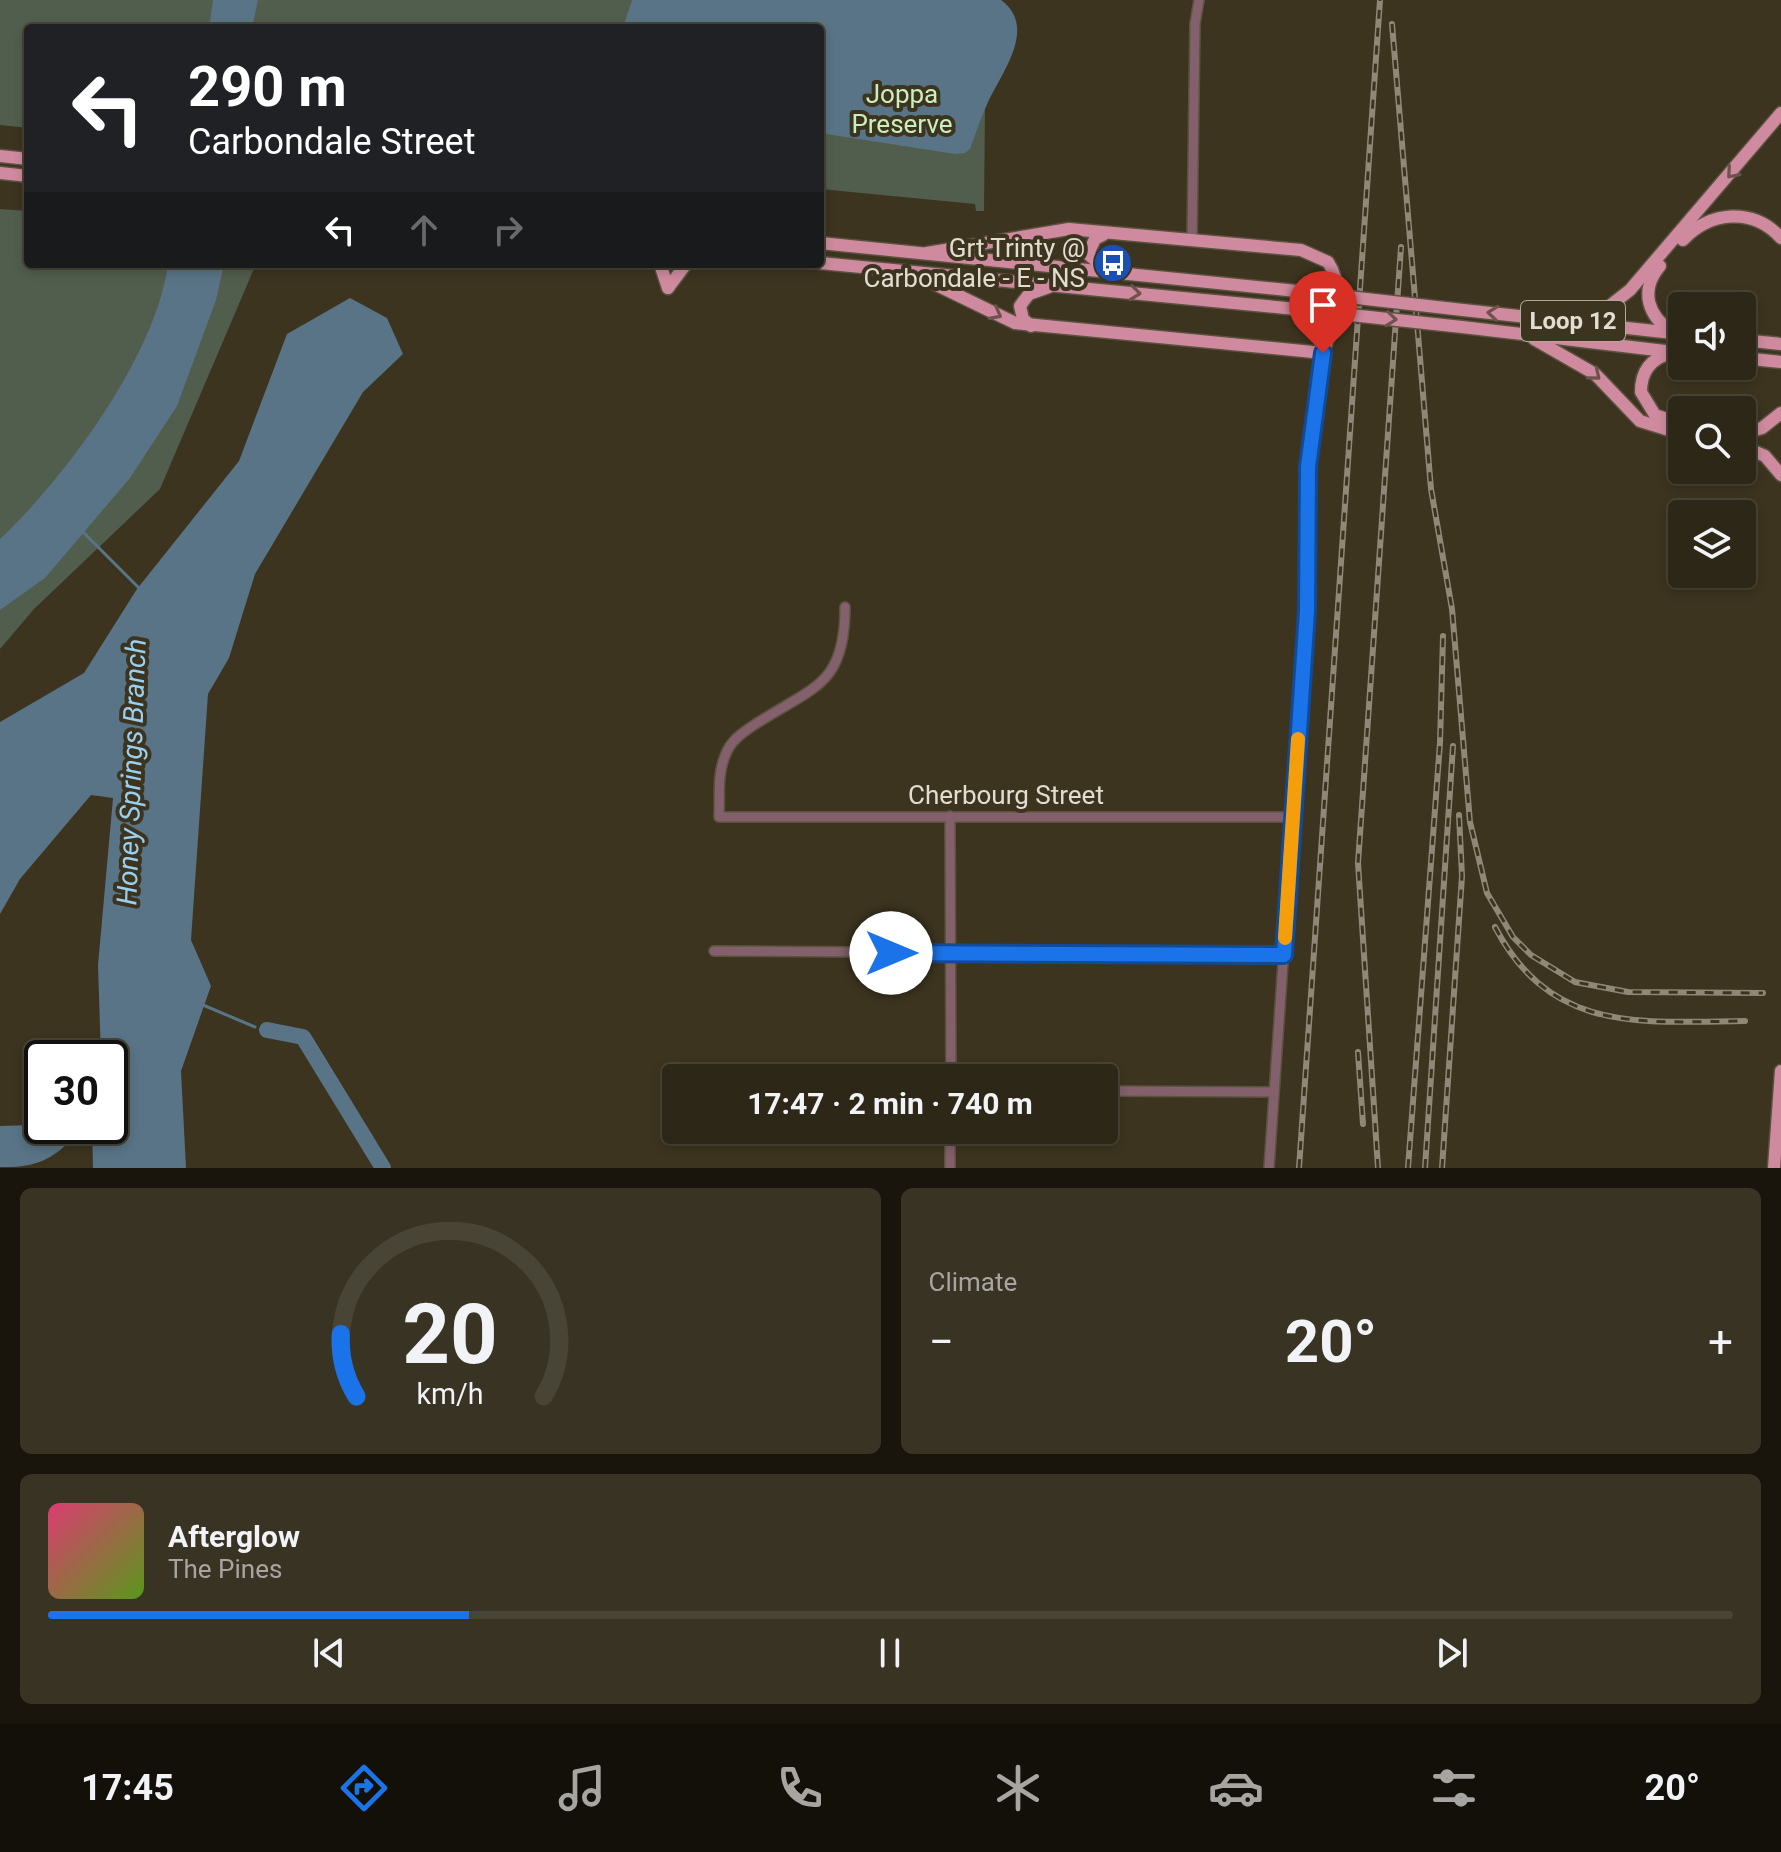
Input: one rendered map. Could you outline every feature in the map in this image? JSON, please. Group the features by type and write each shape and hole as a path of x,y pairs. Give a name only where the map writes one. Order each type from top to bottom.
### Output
{"main road":[{"path":"1575,322 1602,312 1630,290 1781,113"},
{"path":"0,156 24,159"},
{"path":"0,173 24,176"},
{"path":"1668,326 1654,316 1647,297 1648,287 1657,269 1693,230 1715,218 1740,216 1765,225 1781,238"},
{"path":"912,273 956,291 1005,319 1031,326 1323,353 1332,326 1338,288 1328,262 1301,250 1103,235 1069,229 927,253"},
{"path":"1103,235 1095,239 1088,254 1108,271"},
{"name":"Loop 12","path":"824,243 1668,332"},
{"name":"Loop 12","path":"824,263 1286,308 1668,351"},
{"path":"661,268 668,288 683,268"},
{"path":"1031,326 1020,312 1023,299 1057,285"},
{"path":"1528,335 1595,374 1640,421 1668,430"},
{"path":"1756,341 1781,344"},
{"path":"1668,356 1650,363 1643,375 1641,392 1655,415 1668,419"},
{"path":"1756,360 1781,362"},
{"path":"1756,430 1781,413"},
{"path":"1756,452 1765,456 1781,475"},
{"path":"1774,1168 1781,1071"}],"street":[{"path":"1192,240 1195,24 1199,0"},
{"path":"1269,1168 1307,611 1308,467 1323,353"},
{"name":"Cherbourg Street","path":"845,607 842,653 836,667 827,677 743,732 725,753 719,817 1292,817"},
{"path":"950,816 951,1064"},
{"path":"714,951 1284,955"},
{"path":"1118,1091 1273,1092"},
{"path":"950,1144 950,1168"}],"green space":[{"name":"Joppa Preserve","path":"0,0 986,0 984,211 976,211 975,204 824,189 824,24 24,24 24,128 0,125"},
{"path":"0,209 24,211 24,268 254,268 160,489 34,609 0,649"}],"water":[{"path":"213,0 258,0 253,24 210,24"},
{"path":"632,0 1001,0 1012,11 1017,23 1017,36 1014,50 985,108 970,149 955,154 824,134 824,24 624,24"},
{"path":"167,268 223,268 216,300 177,406 130,478 45,578 0,610 0,539 52,483 104,412 146,337"},
{"path":"350,298 387,318 403,354 363,392 255,574 229,658 208,694 191,940 211,986 181,1071 186,1168 93,1168 92,1144 128,1144 128,1040 100,1040 98,965 113,798 91,795 20,879 0,914 0,722 84,673 137,589 239,461 287,334"},
{"path":"24,1125 24,1144 66,1144 41,1162 0,1167 0,1126"}],"waterway":[{"name":"Honey Springs Branch","path":"80,529 140,589"},
{"name":"Honey Springs Branch","path":"203,1005 255,1027"},
{"name":"Honey Springs Branch","path":"267,1030 303,1037 383,1168"}],"railway":[{"path":"1299,1168 1380,0"},
{"path":"1392,24 1431,489 1452,609 1470,822 1487,893 1513,937 1531,955 1575,982 1628,992 1763,993"},
{"path":"1378,1168 1358,863 1401,247"},
{"path":"1408,1168 1440,743 1443,636"},
{"path":"1425,1168 1453,746"},
{"path":"1442,1168 1462,876 1459,815"},
{"path":"1495,927 1518,962 1543,987 1571,1004 1635,1020 1745,1021"},
{"path":"1358,1052 1363,1124"}],"slow traffic":[{"path":"1285,938 1298,739"}],"place":[{"name":"Grt Trinty @ Carbondale - E - NS","path":"1113,263"}],"route":[{"path":"891,953 1284,955 1307,611 1308,467 1323,353"}]}
